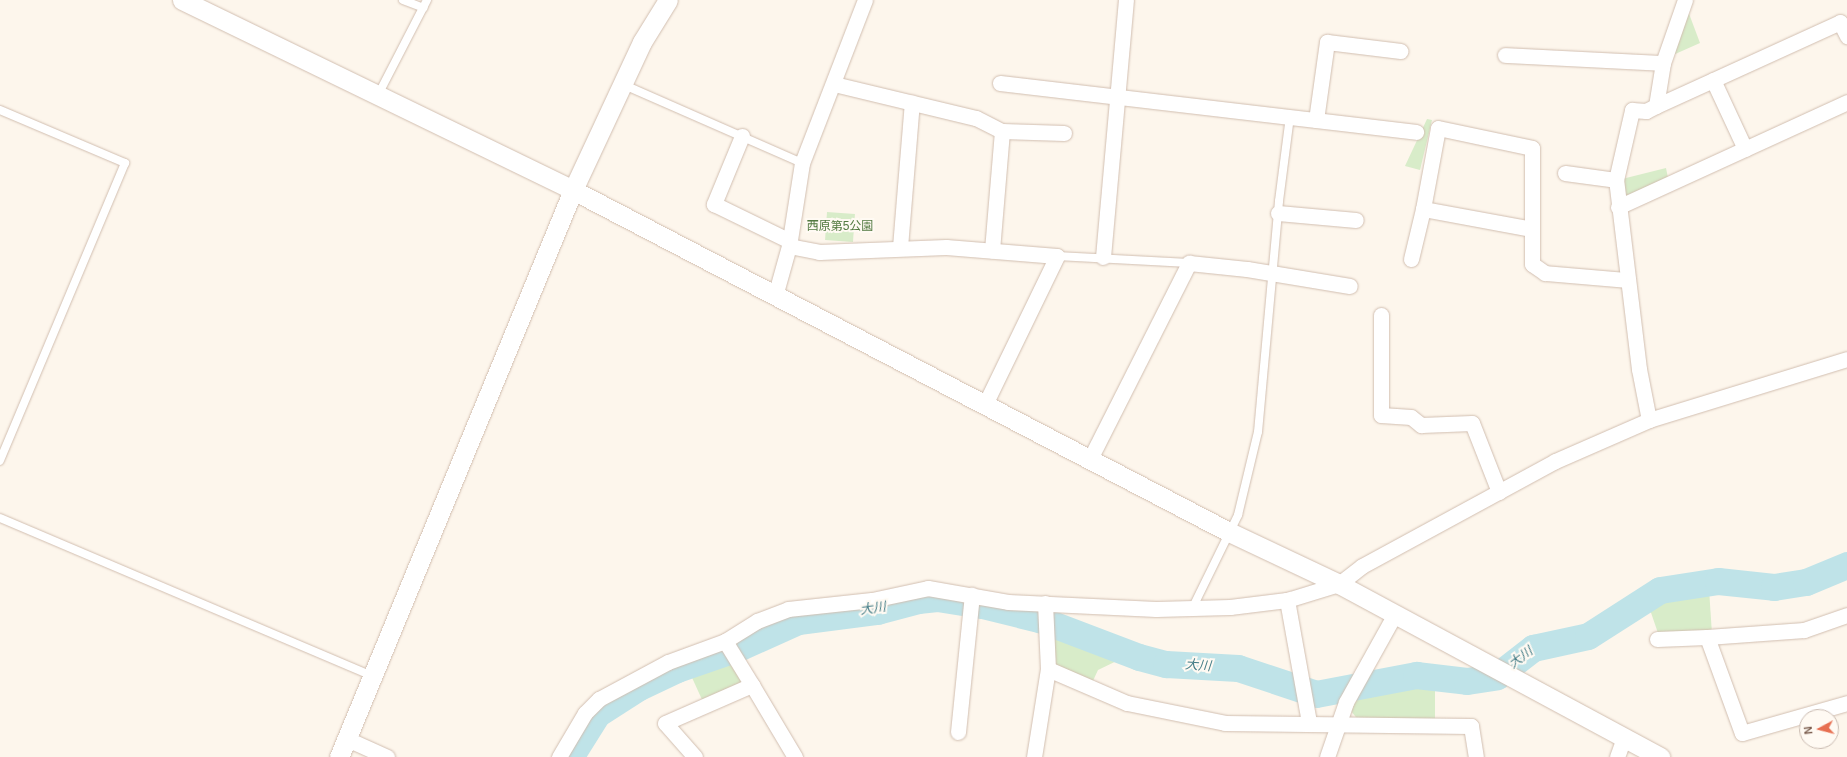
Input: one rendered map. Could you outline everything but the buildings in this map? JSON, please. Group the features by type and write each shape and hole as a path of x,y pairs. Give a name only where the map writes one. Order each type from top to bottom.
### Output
{"street":[{"path":"182,0 378,97 573,190 1229,532 1339,584 1494,666 1660,757"},
{"path":"339,757 573,190 645,36 668,0"},
{"path":"775,296 789,244 802,163 834,84 865,0"},
{"path":"1103,257 1126,0"},
{"path":"1656,106 1663,63 1685,0"},
{"path":"1649,420 1627,280 1616,180 1632,110 1646,111 1840,22 1847,36"},
{"path":"1316,120 1327,42 1400,51"},
{"path":"1504,55 1663,63"},
{"path":"1713,80 1745,149"},
{"path":"1000,83 1416,132"},
{"path":"834,84 976,118 1002,132 1064,133"},
{"path":"900,247 912,102"},
{"path":"1618,207 1847,102"},
{"path":"1411,259 1423,209 1438,128 1532,148 1532,264 1545,273 1627,280"},
{"path":"992,251 1002,132"},
{"path":"742,136 714,204 789,244 819,252 900,247 992,251 1057,256 985,404"},
{"path":"1565,172 1616,180"},
{"path":"1423,209 1532,229"},
{"path":"1278,213 1356,220"},
{"path":"1090,459 1188,264 1272,273 1350,286"},
{"path":"1381,316 1381,415 1411,417 1421,425 1472,423 1499,492"},
{"path":"559,757 585,713 600,699 668,662 725,642 757,621 788,609 872,600 928,588 1045,608 1191,610 1287,600 1339,584 1362,566 1555,461 1649,420 1847,358"},
{"path":"958,732 972,595"},
{"path":"1287,600 1304,681 1309,716"},
{"path":"1034,757 1048,669 1048,630 1045,608"},
{"path":"1327,757 1346,702 1358,683 1395,614"},
{"path":"1657,639 1804,630 1847,615"},
{"path":"1707,637 1742,733 1847,704"},
{"path":"725,642 795,757"},
{"path":"1048,669 1141,708 1225,723 1309,716 1338,723 1471,726 1476,757"},
{"path":"695,757 664,723 752,686"},
{"path":"1617,757 1624,738"},
{"path":"347,740 387,757"}],"lane":[{"path":"403,0 424,8"},
{"path":"378,97 427,0"},
{"path":"622,84 802,163"},
{"path":"0,110 125,164 0,461"},
{"path":"1191,610 1238,515 1258,432 1278,213 1290,116"},
{"path":"1057,256 1103,257 1188,264"},
{"path":"0,518 372,676"}],"green space":[{"path":"1688,11 1700,43 1673,55"},
{"path":"1427,119 1432,120 1420,170 1405,166"},
{"path":"1666,168 1668,178 1622,198 1622,179"},
{"name":"西原第5公園","path":"827,212 855,214 853,242 825,240"},
{"path":"1709,589 1712,634 1658,633 1648,604 1661,597"},
{"path":"1050,626 1127,656 1098,670 1091,685 1050,668"},
{"path":"731,653 744,677 741,689 704,704 689,671"},
{"path":"1416,678 1435,679 1435,723 1359,721 1351,711 1360,689"}],"waterway":[{"name":"大川","path":"570,757 597,714 639,687 677,669 738,648 798,621 877,611 918,600 937,598 982,605 1039,619 1139,657 1166,664 1238,668 1316,694 1416,675 1467,681 1497,676 1533,648 1588,636 1660,590 1718,581 1774,587 1806,582 1847,565"}]}
